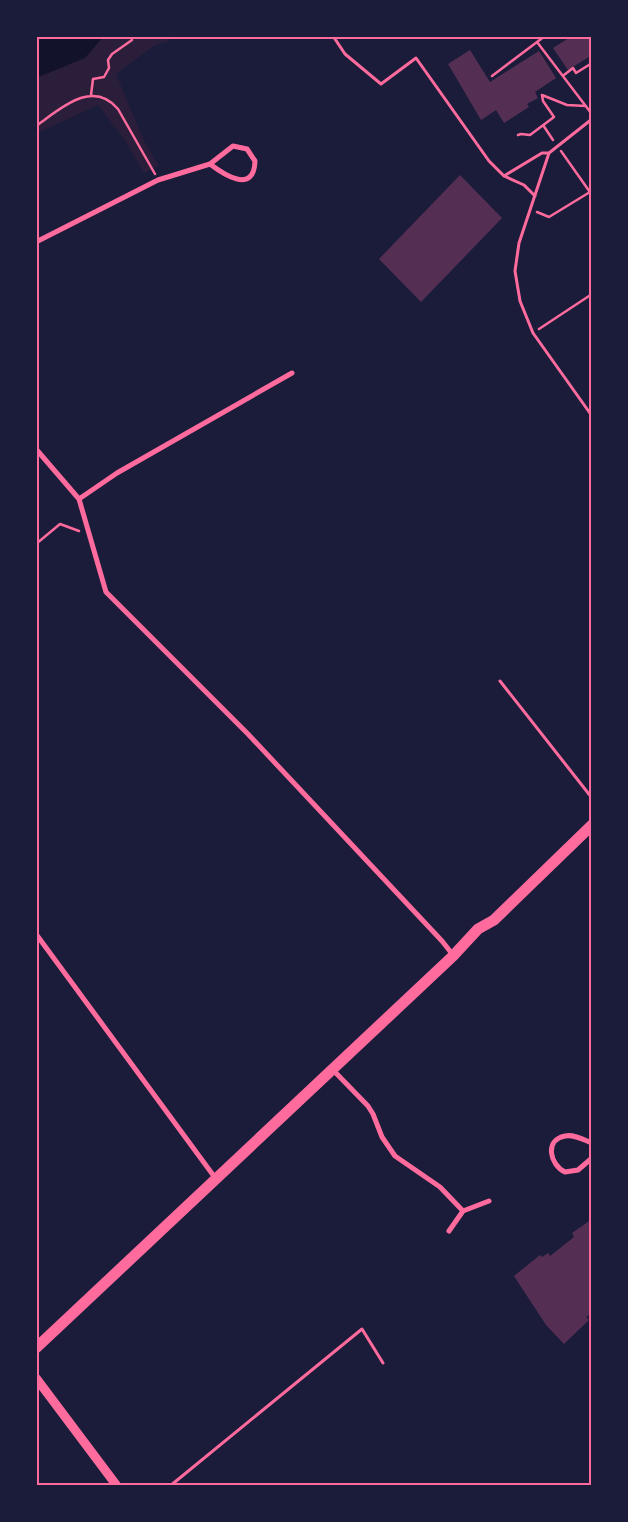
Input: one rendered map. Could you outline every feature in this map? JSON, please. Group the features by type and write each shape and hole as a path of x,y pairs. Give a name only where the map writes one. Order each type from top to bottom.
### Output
{"main road":[{"path":"36,1348 453,956 478,929 494,920 592,825"}],"street":[{"path":"36,242 158,180 210,164 228,149 239,146 250,152 255,161 252,173 238,180 227,177 210,164"},
{"path":"79,499 117,473 292,373"},
{"path":"36,449 79,499 106,592 248,734 442,941 453,956"},
{"path":"36,934 216,1179"},
{"path":"332,1070 368,1106 382,1136 395,1156 440,1187 463,1211"},
{"path":"592,1143 573,1136 564,1136 555,1142 551,1156 556,1167 569,1173 578,1170 592,1158"},
{"path":"449,1232 463,1211 489,1201"},
{"path":"36,1378 117,1486"}],"lane":[{"path":"333,36 345,54 381,84 416,58 489,161 504,176 524,185 535,197"},
{"path":"592,119 549,152 516,257 515,271 520,301 533,333 592,416"},
{"path":"504,176 542,153 549,152"},
{"path":"500,682 592,798"},
{"path":"170,1486 362,1329 383,1363"}],"path":[{"path":"492,76 546,36"},
{"path":"90,95 93,80 104,77 109,68 108,60 112,54 132,40"},
{"path":"538,42 592,114"},
{"path":"564,75 573,68 576,73 592,63"},
{"path":"36,126 62,107 81,97 90,95 112,102 118,109 158,180"},
{"path":"518,135 530,135 554,117 543,101 542,95 567,105 586,106"},
{"path":"536,211 549,217 591,194 543,124"},
{"path":"539,329 592,294"},
{"path":"36,544 60,524 90,535"}],"shaded area":[{"path":"36,36 104,36 85,58 36,78"},
{"path":"104,36 174,36 167,42 155,45 116,74 143,139 159,166 144,173 125,140 98,105 36,134 36,78"}],"building":[{"path":"572,36 592,36 592,55 568,70 553,48"},
{"path":"470,50 490,82 539,51 556,78 535,92 538,98 527,104 529,107 504,123 496,110 481,120 448,64"},
{"path":"460,175 502,218 421,302 379,259"},
{"path":"592,1219 592,1313 586,1317 589,1320 564,1344 546,1325 514,1276 540,1255 542,1257 548,1253 550,1256 574,1237 572,1233"}]}
